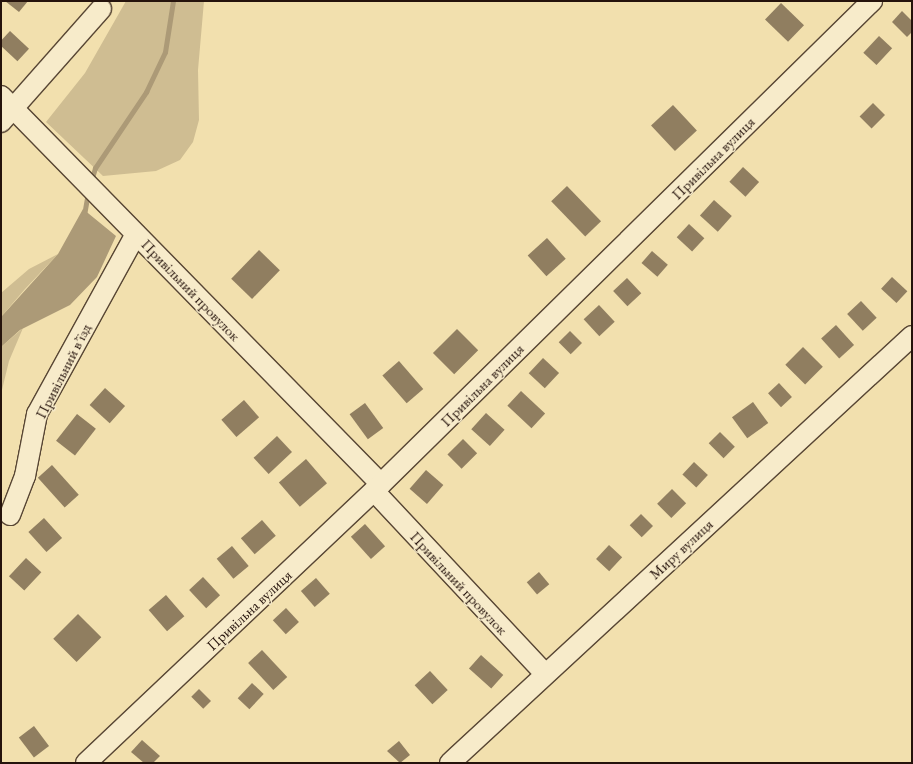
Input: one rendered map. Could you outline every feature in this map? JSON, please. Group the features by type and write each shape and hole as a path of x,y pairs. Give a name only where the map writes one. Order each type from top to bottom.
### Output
{"street":[{"name":"Привільна вулиця","path":"86,763 377,488 872,1"},
{"path":"5,109 101,9"},
{"name":"Привільний провулок","path":"5,109 136,234 377,488 545,674"},
{"name":"Привільний в’їзд","path":"10,515 25,476 37,414 136,234"},
{"name":"Миру вулиця","path":"450,763 912,336"}],"shaded area":[{"path":"126,1 204,1 198,70 199,120 193,142 180,160 156,171 103,176 46,122 85,73"},
{"path":"83,209 116,236 97,277 70,305 20,330 1,347 1,317 58,254"},
{"path":"58,254 1,317 1,293 29,269"},
{"path":"23,328 9,361 1,394 1,347"}],"building":[{"path":"5,1 28,1 19,12"},
{"path":"781,3 804,25 788,42 765,20"},
{"path":"902,11 912,21 912,32 907,37 892,22"},
{"path":"10,31 29,49 17,61 1,46 1,41"},
{"path":"879,36 892,48 876,65 863,53"},
{"path":"873,103 885,115 872,128 860,116"},
{"path":"673,105 697,131 675,151 651,125"},
{"path":"743,167 759,182 745,197 729,182"},
{"path":"567,186 601,221 585,237 551,201"},
{"path":"714,200 732,216 718,232 700,216"},
{"path":"689,224 704,238 692,251 677,237"},
{"path":"547,238 566,259 546,276 528,255"},
{"path":"259,250 280,270 252,299 231,279"},
{"path":"652,251 668,265 657,277 642,263"},
{"path":"892,277 907,291 896,303 881,289"},
{"path":"627,278 641,293 627,306 613,291"},
{"path":"861,301 877,318 863,331 847,314"},
{"path":"599,305 615,322 599,336 584,319"},
{"path":"836,325 854,345 839,358 821,338"},
{"path":"457,329 478,350 454,374 433,353"},
{"path":"570,331 582,343 571,354 559,342"},
{"path":"803,347 823,367 805,384 785,365"},
{"path":"543,358 559,373 545,388 529,373"},
{"path":"399,361 423,389 407,403 382,375"},
{"path":"779,383 792,397 781,407 768,393"},
{"path":"105,388 125,406 110,423 90,405"},
{"path":"521,391 545,414 531,428 507,406"},
{"path":"244,400 259,417 236,437 221,420"},
{"path":"753,402 768,423 747,438 732,417"},
{"path":"365,403 383,428 368,439 350,414"},
{"path":"486,413 505,430 490,446 471,429"},
{"path":"77,414 96,429 75,456 56,441"},
{"path":"720,432 735,447 724,458 709,443"},
{"path":"277,436 292,452 269,474 254,458"},
{"path":"463,439 477,453 462,469 447,455"},
{"path":"306,459 327,483 300,507 279,483"},
{"path":"694,462 708,475 696,487 682,474"},
{"path":"52,465 79,495 65,507 38,478"},
{"path":"426,470 443,485 427,504 410,489"},
{"path":"672,489 686,503 671,518 657,504"},
{"path":"641,514 653,526 642,537 630,525"},
{"path":"44,518 62,538 46,552 28,532"},
{"path":"262,520 276,536 255,554 241,538"},
{"path":"365,524 385,546 371,559 351,537"},
{"path":"609,545 622,557 609,571 596,559"},
{"path":"232,546 249,566 233,579 217,559"},
{"path":"26,558 41,572 24,591 9,576"},
{"path":"539,572 549,584 537,595 527,582"},
{"path":"203,577 220,595 206,608 189,590"},
{"path":"316,578 330,594 315,607 301,591"},
{"path":"166,595 184,616 167,631 149,610"},
{"path":"286,608 299,622 286,634 273,620"},
{"path":"78,614 101,637 77,662 53,639"},
{"path":"262,650 287,677 273,690 248,663"},
{"path":"481,655 503,675 491,688 469,668"},
{"path":"430,671 448,690 432,704 415,685"},
{"path":"252,683 264,694 249,709 238,698"},
{"path":"199,689 211,701 203,709 191,697"},
{"path":"34,726 49,746 34,757 19,737"},
{"path":"142,740 160,756 153,763 144,763 131,752"},
{"path":"399,741 410,755 400,763 387,751"}],"waterway":[{"path":"91,181 95,168 146,92 165,52 173,1"},
{"path":"84,215 88,192"}]}
